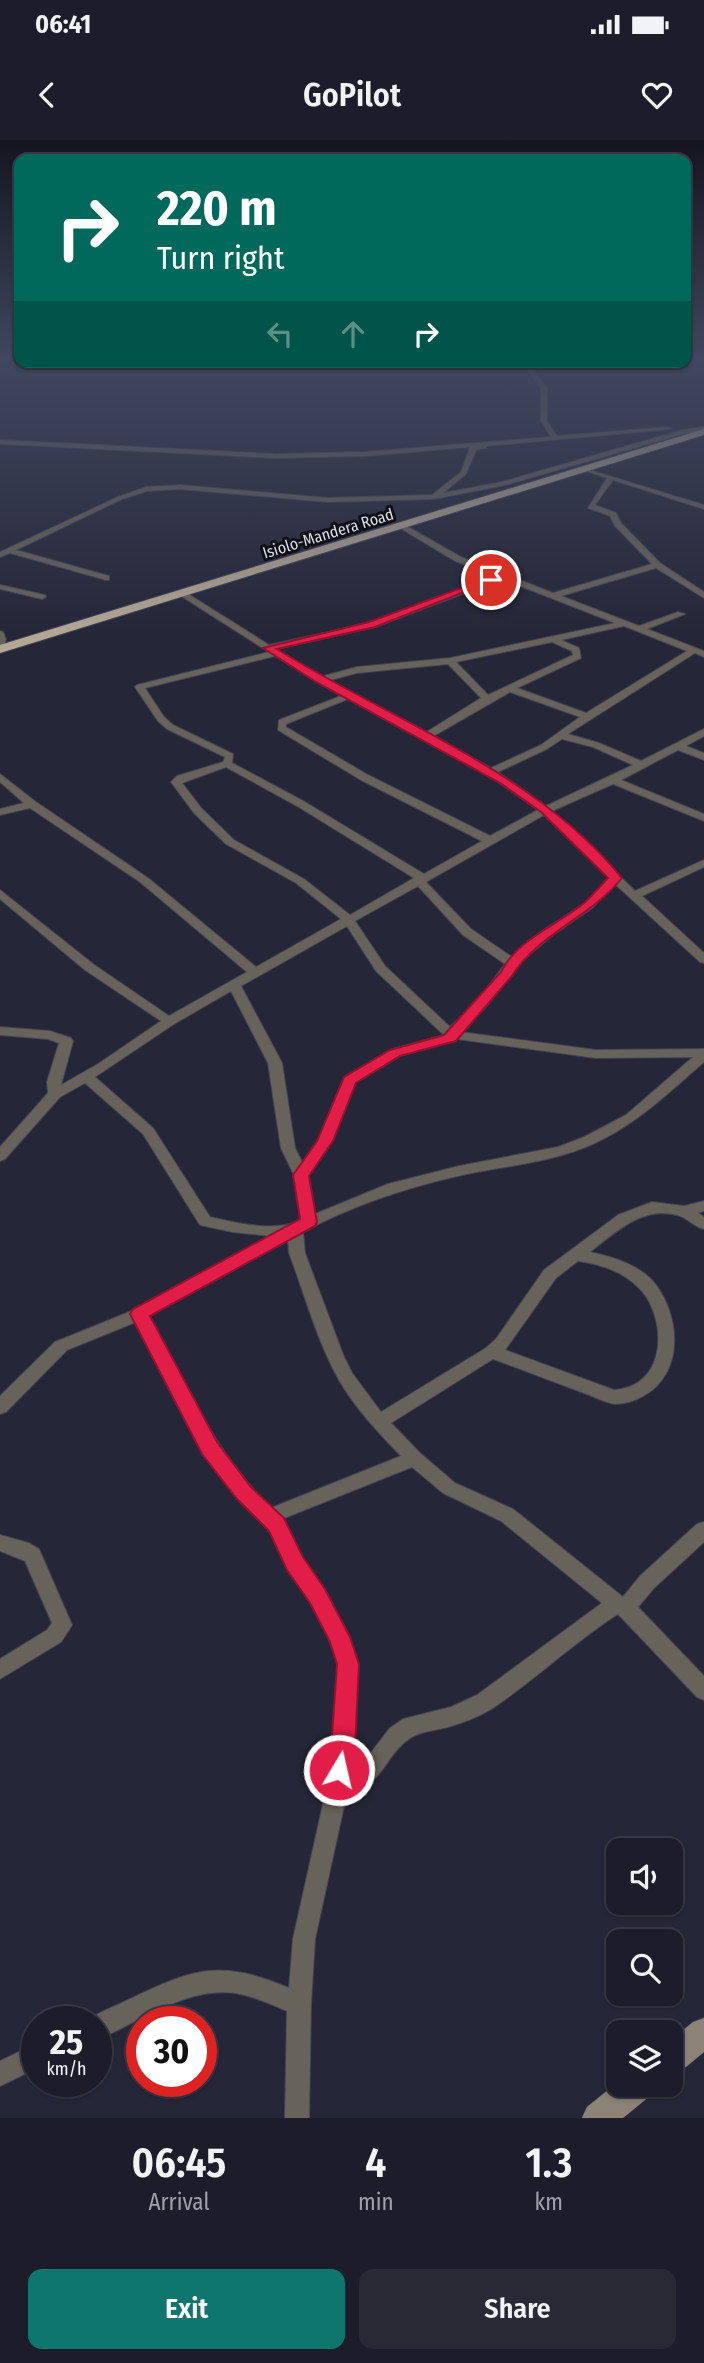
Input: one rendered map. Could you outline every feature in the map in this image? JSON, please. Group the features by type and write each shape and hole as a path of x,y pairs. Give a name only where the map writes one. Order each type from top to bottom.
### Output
{"highway":[{"name":"Isiolo-Mandera Road","path":"0,647 112,616 635,452"}],"main road":[{"path":"683,2050 704,2033"},
{"path":"598,2118 624,2097"}],"street":[{"path":"203,452 276,456 387,452"},
{"path":"434,497 464,474 472,452"},
{"path":"0,555 120,498 155,487 328,500 434,497 503,484 612,452"},
{"path":"585,469 704,507"},
{"path":"611,478 591,506 613,515 638,547 657,565 704,596"},
{"path":"403,526 448,554 699,652"},
{"path":"10,551 106,578"},
{"path":"555,594 657,565"},
{"path":"227,764 230,756 179,733 161,719 140,687 372,625 504,575"},
{"path":"0,587 42,597"},
{"path":"182,594 319,680 491,772 545,810 704,959"},
{"path":"642,628 681,614"},
{"path":"319,680 357,670 450,661 626,623"},
{"path":"0,634 0,647"},
{"path":"426,736 487,699 578,656 576,650 555,640"},
{"path":"491,772 534,752 587,716 699,652"},
{"path":"450,661 487,699"},
{"path":"510,689 587,716"},
{"path":"349,696 282,722 281,728 347,768 393,792 430,807 489,840"},
{"path":"0,1156 55,1094 169,1021 489,840 704,732"},
{"path":"560,735 596,745 641,765"},
{"path":"678,746 704,757"},
{"path":"512,963 467,932 421,879 301,804 227,764 176,782 198,811 224,837 300,881 348,919 380,968 452,1034 596,1054 704,1054"},
{"path":"0,777 32,804 144,880 256,973"},
{"path":"613,780 704,818"},
{"path":"0,812 32,804"},
{"path":"635,895 704,863"},
{"path":"301,1175 325,1141 349,1081 388,1056 444,1040 452,1034 507,974 512,963 549,932 588,906 615,878"},
{"path":"0,893 89,967 169,1021"},
{"path":"235,986 275,1063 288,1148 301,1175 297,1253 346,1377 379,1422 414,1458 449,1488 507,1515 622,1606 704,1690"},
{"path":"0,1031 50,1035 66,1041 54,1082 55,1094"},
{"path":"0,1407 61,1346 139,1314 297,1228 393,1188 458,1171 561,1151 589,1140 631,1118 704,1054"},
{"path":"86,1076 148,1131 205,1221 232,1227 297,1228"},
{"path":"684,1212 704,1206"},
{"path":"379,1422 492,1352 502,1343 550,1273 638,1211 652,1207 684,1212 704,1224"},
{"path":"492,1352 614,1397 630,1396 653,1379 668,1346 666,1321 656,1300 642,1281 620,1267 592,1257 576,1255"},
{"path":"139,1314 209,1448 267,1518 276,1525 339,1637 348,1664 343,1750 334,1791 330,1828 304,1939 299,2004 297,2118"},
{"path":"267,1518 298,1503 414,1458"},
{"path":"334,1791 354,1784 365,1776 397,1735 410,1726 453,1716 484,1702 589,1622 622,1606 704,1531"},
{"path":"0,1544 22,1549 32,1555 62,1625 54,1636 0,1670"},
{"path":"112,2021 204,1981 230,1981 267,1991 299,2004"},
{"path":"0,2074 21,2063"}],"route":[{"path":"339,1770 343,1750 348,1664 339,1637 276,1525 244,1493 209,1448 139,1314 309,1222 301,1175 325,1141 349,1081 395,1053 451,1038 454,1035 450,1034 471,1016 507,974 512,963 549,932 588,906 615,878 545,810 491,772 319,680 268,648 372,625 491,580"}]}
